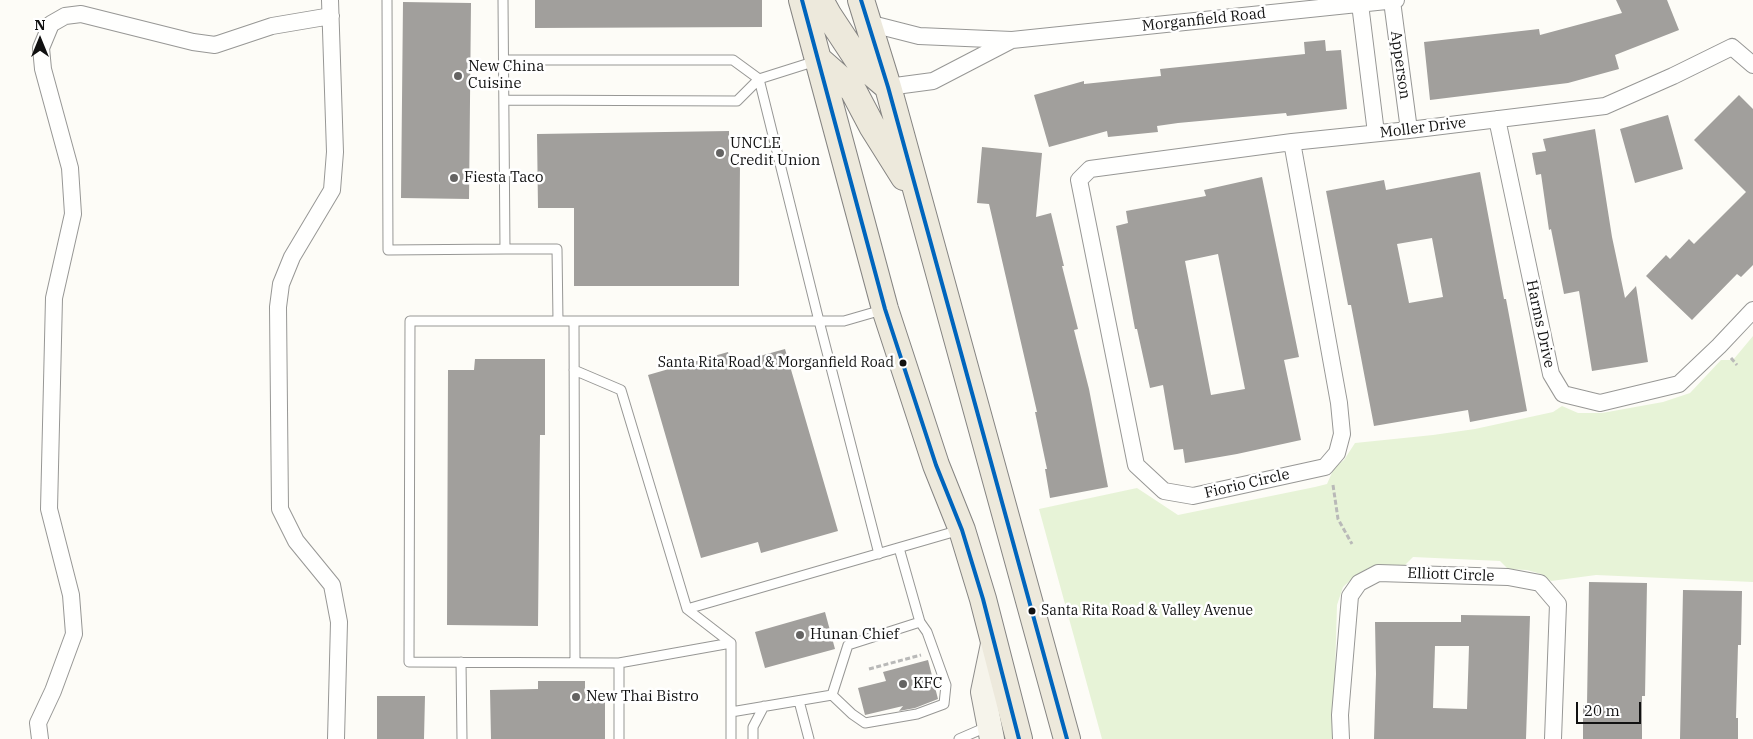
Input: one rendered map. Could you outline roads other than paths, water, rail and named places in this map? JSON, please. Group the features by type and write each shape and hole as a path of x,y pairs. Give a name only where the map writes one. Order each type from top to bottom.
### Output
{"main road":[{"path":"802,0 885,309 936,465 962,530 1019,739"},
{"path":"820,0 860,63 888,87"},
{"path":"865,12 888,87 1067,739"},
{"path":"819,60 853,90 872,126 919,201"},
{"path":"990,733 982,692 993,644"}],"street":[{"name":"Morganfield Road","path":"865,12 919,36 1012,40 1394,0"},
{"name":"Apperson","path":"1394,0 1409,130"},
{"path":"1360,4 1376,133"},
{"path":"40,739 38,723 53,691 74,634 71,596 49,509 54,298 73,214 70,168 43,69 41,48 51,24 65,16 81,14 192,42 215,45 331,8 335,152 332,190 292,257 281,284 278,307 280,509 296,541 332,585 339,622 336,739"},
{"name":"Morganfield Road","path":"888,87 933,81 1012,40"},
{"name":"Moller Drive","path":"1079,180 1090,169 1292,142 1605,106 1732,47 1753,65"},
{"name":"Harms Drive","path":"1496,119 1551,374 1563,394 1600,403 1680,384 1753,310"},
{"name":"Fiorio Circle","path":"1079,180 1136,465 1164,491 1193,496 1325,467 1337,453 1342,434 1339,403 1292,142"},
{"name":"Elliott Circle","path":"1341,739 1340,715 1350,596 1359,583 1378,573 1508,577 1540,582 1558,604 1554,739"}],"lane":[{"path":"387,0 388,250 557,249 558,321"},
{"path":"503,0 505,249"},
{"path":"504,60 733,60 759,80 879,554"},
{"path":"504,100 737,101 759,80 819,60"},
{"path":"731,643 619,663 409,662 410,321 844,322 885,309"},
{"path":"574,321 575,663"},
{"path":"574,370 621,390 687,609 731,643"},
{"path":"687,609 962,530"},
{"path":"832,695 852,714 865,723 917,714 944,704 946,685 927,632 920,622 900,548"},
{"path":"832,695 848,645 920,622"},
{"path":"731,643 732,739"},
{"path":"461,662 462,739"},
{"path":"619,663 619,739"},
{"path":"731,712 832,695"},
{"path":"799,701 809,739"},
{"path":"753,739 753,726 764,706"},
{"path":"959,739 990,733"}],"place":[{"name":"New China Cuisine","path":"458,76"},
{"name":"UNCLE Credit Union","path":"720,153"},
{"name":"Fiesta Taco","path":"454,178"},
{"name":"Santa Rita Road & Morganfield Road","path":"903,363"},
{"name":"Santa Rita Road & Valley Avenue","path":"1032,611"},
{"name":"Hunan Chief","path":"800,635"},
{"name":"KFC","path":"903,684"},
{"name":"New Thai Bistro","path":"576,697"}]}
